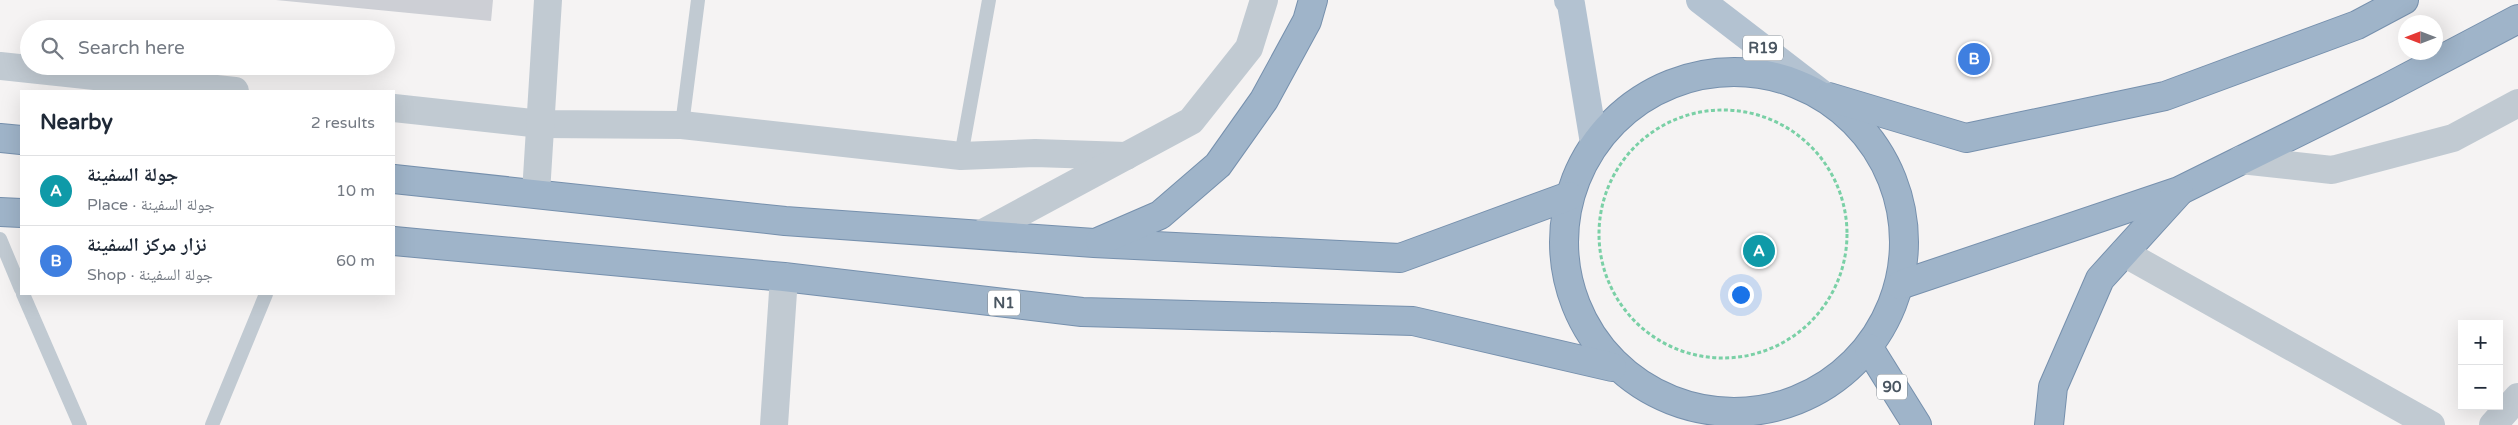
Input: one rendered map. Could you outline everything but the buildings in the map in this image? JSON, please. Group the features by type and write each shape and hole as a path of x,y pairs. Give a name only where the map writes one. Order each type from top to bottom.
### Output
{"highway":[{"path":"1094,243 1160,215 1218,165 1264,100 1306,20 1314,0"},
{"path":"1716,425 1674,399 1612,367 1577,310 1564,254 1570,196 1594,143 1640,98 1700,73 1765,72 1825,96 1966,138 2165,96 2357,25 2404,0"},
{"path":"1900,285 2179,191 2387,88 2518,19"},
{"path":"1674,399 1726,414 1779,408 1829,385 1869,348 1900,285 1903,212 1876,146 1825,96"},
{"path":"0,138 20,140"},
{"path":"395,178 785,221 1094,243 1400,258 1570,196"},
{"path":"2049,425 2053,387 2100,279 2179,191"},
{"path":"0,212 20,213"},
{"name":"N1","path":"395,241 784,277 1082,312 1413,321 1612,367"},
{"name":"90","path":"1869,348 1917,425"}],"main road":[{"path":"1568,0 1571,4 1594,143"},
{"name":"R19","path":"1700,0 1825,96"}],"street":[{"path":"536,193 548,0"},
{"path":"981,234 1191,121 1249,48 1264,0"},
{"path":"2357,25 2371,0"},
{"path":"0,66 20,68"},
{"path":"85,75 226,90"},
{"path":"2241,160 2332,170 2453,138 2518,103"},
{"path":"395,108 541,124 682,125 961,156 1035,154 1126,156"},
{"path":"2124,253 2431,425"},
{"path":"774,425 784,277"},
{"path":"2493,425 2518,397"}],"lane":[{"path":"682,125 698,0"},
{"path":"961,156 989,0"},
{"path":"0,239 20,287"},
{"path":"23,295 80,425"},
{"path":"212,425 266,295"}],"path":[{"path":"1746,110 1791,129 1827,163 1846,208 1846,258 1828,303 1794,338 1749,357 1700,358 1655,340 1620,305 1601,260 1600,211 1618,165 1652,130 1698,111 1746,110"}],"place":[{"name":"نزار مركز السفينة","path":"1974,59"},
{"name":"جولة السفينة","path":"1759,251"}]}
